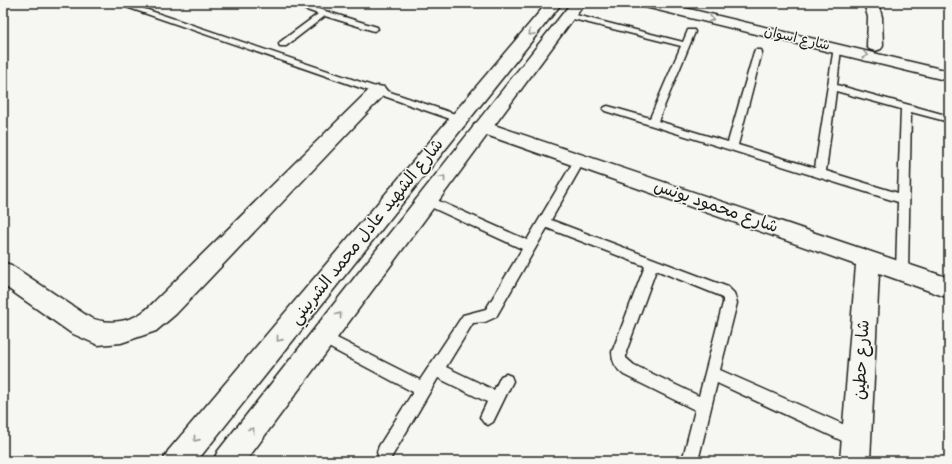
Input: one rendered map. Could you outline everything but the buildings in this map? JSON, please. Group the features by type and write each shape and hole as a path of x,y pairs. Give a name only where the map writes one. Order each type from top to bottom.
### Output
{"street":[{"name":"شارع اسوان","path":"646,3 949,76"},
{"name":"شارع اسوان","path":"693,3 949,63"},
{"path":"871,3 875,17 875,46"},
{"name":"شارع الشهيد عادل محمد الشربيني","path":"178,461 460,119 567,7"},
{"name":"شارع الشهيد عادل محمد الشربيني","path":"228,461 482,127 567,7"},
{"path":"3,272 80,325 98,333 121,332 146,323 167,306 378,91"},
{"name":"شارع محمود يونس","path":"482,127 949,288"},
{"name":"شارع حطين","path":"856,450 868,260"}],"lane":[{"path":"119,3 460,119"},
{"path":"295,3 374,29"},
{"path":"567,7 685,45"},
{"path":"284,44 324,13"},
{"path":"653,122 691,32"},
{"path":"820,174 837,49"},
{"path":"732,147 758,52"},
{"path":"832,87 949,119"},
{"path":"902,272 906,108"},
{"path":"608,109 903,199"},
{"path":"385,452 435,369 468,319 472,316 483,318 491,313 580,160"},
{"path":"426,200 530,247"},
{"path":"544,222 723,291 729,297 730,303 690,461"},
{"path":"652,263 619,352 619,360 629,370 704,406"},
{"path":"322,337 423,389"},
{"path":"435,369 497,399"},
{"path":"712,373 856,450"},
{"path":"488,417 506,382"}]}
